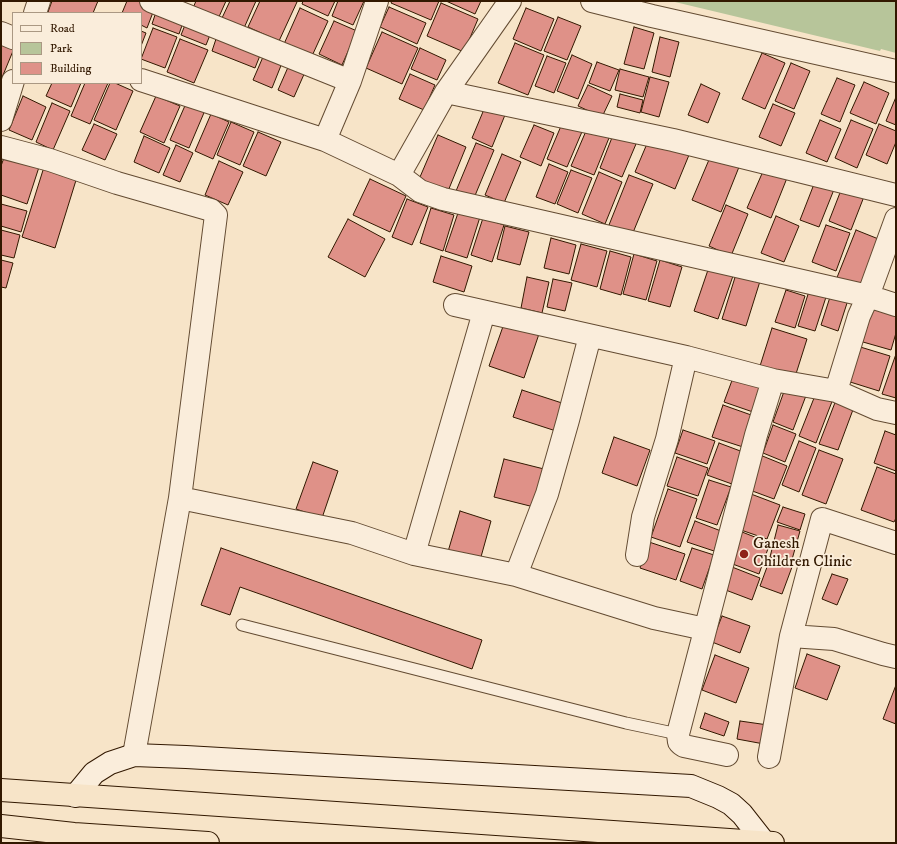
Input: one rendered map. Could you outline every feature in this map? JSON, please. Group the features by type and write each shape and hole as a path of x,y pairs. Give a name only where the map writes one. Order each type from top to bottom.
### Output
{"highway":[{"path":"1,790 769,843"},
{"path":"1,826 80,839 208,843"}],"street":[{"path":"35,12 39,1"},
{"path":"151,1 350,81"},
{"path":"325,140 350,81 377,1"},
{"path":"399,175 446,92 510,1"},
{"path":"592,1 654,9 896,71"},
{"path":"1,33 12,38"},
{"path":"142,80 325,140 399,175 420,191 442,199 868,296 896,305"},
{"path":"1,120 12,84"},
{"path":"446,92 673,140 896,195"},
{"path":"1,147 50,160 117,183 211,210 216,215 180,498 134,755"},
{"path":"836,391 859,316 868,296 896,219"},
{"path":"455,305 686,358 774,380 836,391 877,409 896,413"},
{"path":"414,554 484,312"},
{"path":"516,575 547,494 590,336"},
{"path":"637,555 643,517 667,439 686,358"},
{"path":"728,756 684,746 679,742 678,734 756,435 774,380"},
{"path":"180,498 352,534 414,554 516,575 654,618 705,629"},
{"path":"769,757 791,636 822,519 896,543"},
{"path":"791,636 834,639 896,657"},
{"path":"75,796 94,774 110,763 134,755 691,786 731,804 769,843"}],"lane":[{"path":"242,624 618,721 678,734"}],"green space":[{"path":"675,1 896,1 896,53 881,49 880,51"}],"building":[{"path":"52,1 98,1 93,12 48,12"},
{"path":"127,1 142,1 155,7 147,28 142,26 142,12 122,12"},
{"path":"196,1 226,1 218,19 193,8"},
{"path":"230,1 256,1 244,28 222,18"},
{"path":"260,1 297,2 279,41 248,27"},
{"path":"303,1 335,1 328,16 302,4"},
{"path":"338,1 364,1 353,25 332,16"},
{"path":"392,1 439,1 431,20 391,3"},
{"path":"446,1 481,1 475,14"},
{"path":"441,3 478,19 464,52 427,36"},
{"path":"389,7 426,23 417,44 380,27"},
{"path":"300,8 328,21 312,56 284,44"},
{"path":"526,8 554,19 541,51 513,39"},
{"path":"157,9 184,20 179,34 152,24"},
{"path":"558,17 581,26 567,60 544,51"},
{"path":"187,20 212,30 206,45 181,35"},
{"path":"334,21 357,31 342,65 319,54"},
{"path":"634,27 654,33 644,69 624,64"},
{"path":"153,28 177,37 165,68 142,59"},
{"path":"142,31 146,33 142,43"},
{"path":"382,32 418,48 402,84 366,68"},
{"path":"217,36 261,53 255,68 212,51"},
{"path":"660,37 679,42 670,77 652,72"},
{"path":"1,38 12,43 12,53 1,80"},
{"path":"180,39 208,50 194,83 167,72"},
{"path":"515,43 544,55 528,95 498,83"},
{"path":"420,48 446,60 437,80 411,69"},
{"path":"266,50 284,58 272,88 253,80"},
{"path":"762,53 785,63 765,109 742,99"},
{"path":"572,55 592,64 578,99 557,91"},
{"path":"547,56 566,63 554,93 535,86"},
{"path":"597,62 619,70 610,91 589,83"},
{"path":"791,63 810,71 794,109 775,101"},
{"path":"289,65 305,72 294,97 278,90"},
{"path":"620,69 649,77 643,97 615,90"},
{"path":"410,74 435,85 424,110 399,99"},
{"path":"650,77 669,82 659,117 641,112"},
{"path":"837,78 855,85 840,122 821,114"},
{"path":"864,82 889,93 876,124 850,113"},
{"path":"52,84 81,84 71,107 46,96"},
{"path":"85,84 108,84 90,124 71,116"},
{"path":"110,84 117,84 133,91 116,130 94,120"},
{"path":"701,84 720,93 708,123 688,115"},
{"path":"588,85 612,96 602,117 578,106"},
{"path":"620,94 643,100 640,113 617,107"},
{"path":"23,96 46,107 32,140 9,130"},
{"path":"156,96 180,106 164,143 140,132"},
{"path":"896,97 896,125 886,121"},
{"path":"187,101 206,108 189,148 170,140"},
{"path":"52,103 70,111 53,150 36,142"},
{"path":"773,104 795,113 781,146 759,137"},
{"path":"485,107 505,115 492,147 472,138"},
{"path":"211,114 229,122 213,159 195,151"},
{"path":"564,119 584,127 567,167 547,159"},
{"path":"820,120 841,129 827,162 806,153"},
{"path":"851,120 873,129 857,168 835,158"},
{"path":"231,122 254,132 240,165 217,155"},
{"path":"94,124 117,134 105,160 82,150"},
{"path":"589,124 611,133 594,175 571,166"},
{"path":"879,124 896,131 896,142 887,164 866,155"},
{"path":"534,125 554,133 541,166 520,157"},
{"path":"258,132 281,142 266,176 243,166"},
{"path":"438,135 466,147 446,196 417,184"},
{"path":"613,135 636,144 622,177 600,168"},
{"path":"144,136 170,148 159,173 134,162"},
{"path":"649,139 689,155 675,189 635,172"},
{"path":"476,143 494,150 474,198 456,191"},
{"path":"176,145 193,153 180,182 163,175"},
{"path":"6,152 40,164 27,204 1,195 1,166"},
{"path":"502,154 521,162 504,203 485,195"},
{"path":"711,155 739,167 721,212 692,200"},
{"path":"219,161 243,172 228,205 205,195"},
{"path":"549,164 568,172 555,204 536,197"},
{"path":"44,167 77,177 55,248 22,237"},
{"path":"764,169 787,178 771,218 747,208"},
{"path":"571,170 592,178 578,213 557,204"},
{"path":"599,172 622,182 605,224 582,214"},
{"path":"629,175 653,184 632,235 609,225"},
{"path":"370,179 406,196 390,232 353,215"},
{"path":"816,179 835,187 819,227 800,220"},
{"path":"843,185 865,194 851,230 829,221"},
{"path":"407,199 428,207 412,245 392,237"},
{"path":"1,204 27,211 21,232 1,226"},
{"path":"726,205 748,214 731,256 709,246"},
{"path":"431,208 454,215 443,251 420,243"},
{"path":"459,210 480,217 467,258 445,251"},
{"path":"776,216 799,226 784,262 761,253"},
{"path":"483,218 504,225 492,262 471,255"},
{"path":"348,219 385,239 365,277 328,257"},
{"path":"826,225 850,233 836,271 812,262"},
{"path":"505,226 529,232 520,265 497,259"},
{"path":"1,230 20,235 14,258 1,255"},
{"path":"856,230 881,240 861,290 836,280"},
{"path":"551,238 576,245 569,274 544,268"},
{"path":"581,244 607,251 597,287 571,280"},
{"path":"610,251 631,257 621,295 600,289"},
{"path":"634,254 657,261 646,300 623,294"},
{"path":"441,256 472,266 464,292 433,282"},
{"path":"1,260 13,263 6,288 1,287"},
{"path":"660,260 682,267 670,307 648,301"},
{"path":"710,264 734,273 718,319 694,311"},
{"path":"737,271 761,278 746,326 722,319"},
{"path":"527,277 549,282 542,313 521,308"},
{"path":"553,279 572,283 565,311 547,307"},
{"path":"810,288 827,294 815,331 798,326"},
{"path":"786,290 805,296 795,328 775,322"},
{"path":"831,294 848,300 838,331 821,325"},
{"path":"867,304 896,313 896,333 891,350 856,340"},
{"path":"506,318 540,331 524,378 489,366"},
{"path":"772,328 807,339 795,377 760,366"},
{"path":"857,346 890,356 879,391 847,381"},
{"path":"896,354 896,398 882,394"},
{"path":"734,375 762,385 753,412 724,402"},
{"path":"786,386 807,393 793,430 773,422"},
{"path":"522,390 565,404 556,431 513,417"},
{"path":"816,393 833,399 816,443 799,436"},
{"path":"836,400 854,407 838,450 819,444"},
{"path":"723,405 754,416 743,447 712,437"},
{"path":"773,425 796,434 785,462 763,453"},
{"path":"683,430 715,441 707,464 675,453"},
{"path":"885,431 896,435 896,471 874,463"},
{"path":"614,437 650,450 637,486 602,473"},
{"path":"799,441 816,448 799,492 782,485"},
{"path":"719,443 743,452 732,484 707,475"},
{"path":"819,450 843,459 826,504 802,495"},
{"path":"760,455 787,466 774,499 747,489"},
{"path":"677,457 708,468 698,496 667,486"},
{"path":"504,459 544,469 534,507 494,497"},
{"path":"313,462 338,471 322,518 296,509"},
{"path":"877,467 896,474 896,518 894,522 861,510"},
{"path":"709,480 731,487 717,525 696,518"},
{"path":"668,489 697,499 680,547 651,537"},
{"path":"751,494 780,505 767,539 738,529"},
{"path":"783,507 805,514 800,530 777,522"},
{"path":"460,511 491,521 479,564 447,555"},
{"path":"695,521 721,531 714,551 687,542"},
{"path":"778,525 800,531 791,563 770,557"},
{"path":"742,532 770,543 759,574 730,563"},
{"path":"649,542 685,554 676,580 640,568"},
{"path":"221,548 482,640 472,669 240,587 230,615 201,605"},
{"path":"692,548 714,555 702,589 680,581"},
{"path":"770,559 792,567 782,594 760,586"},
{"path":"732,567 760,578 752,600 723,589"},
{"path":"832,574 848,579 837,605 822,599"},
{"path":"722,616 750,626 740,653 712,642"},
{"path":"807,654 840,666 827,700 795,688"},
{"path":"715,655 749,668 736,703 702,690"},
{"path":"896,685 896,724 883,719"},
{"path":"705,713 729,722 724,736 700,728"},
{"path":"740,721 768,725 764,744 737,739"}],"place":[{"name":"Ganesh Children Clinic","path":"744,554"}]}
